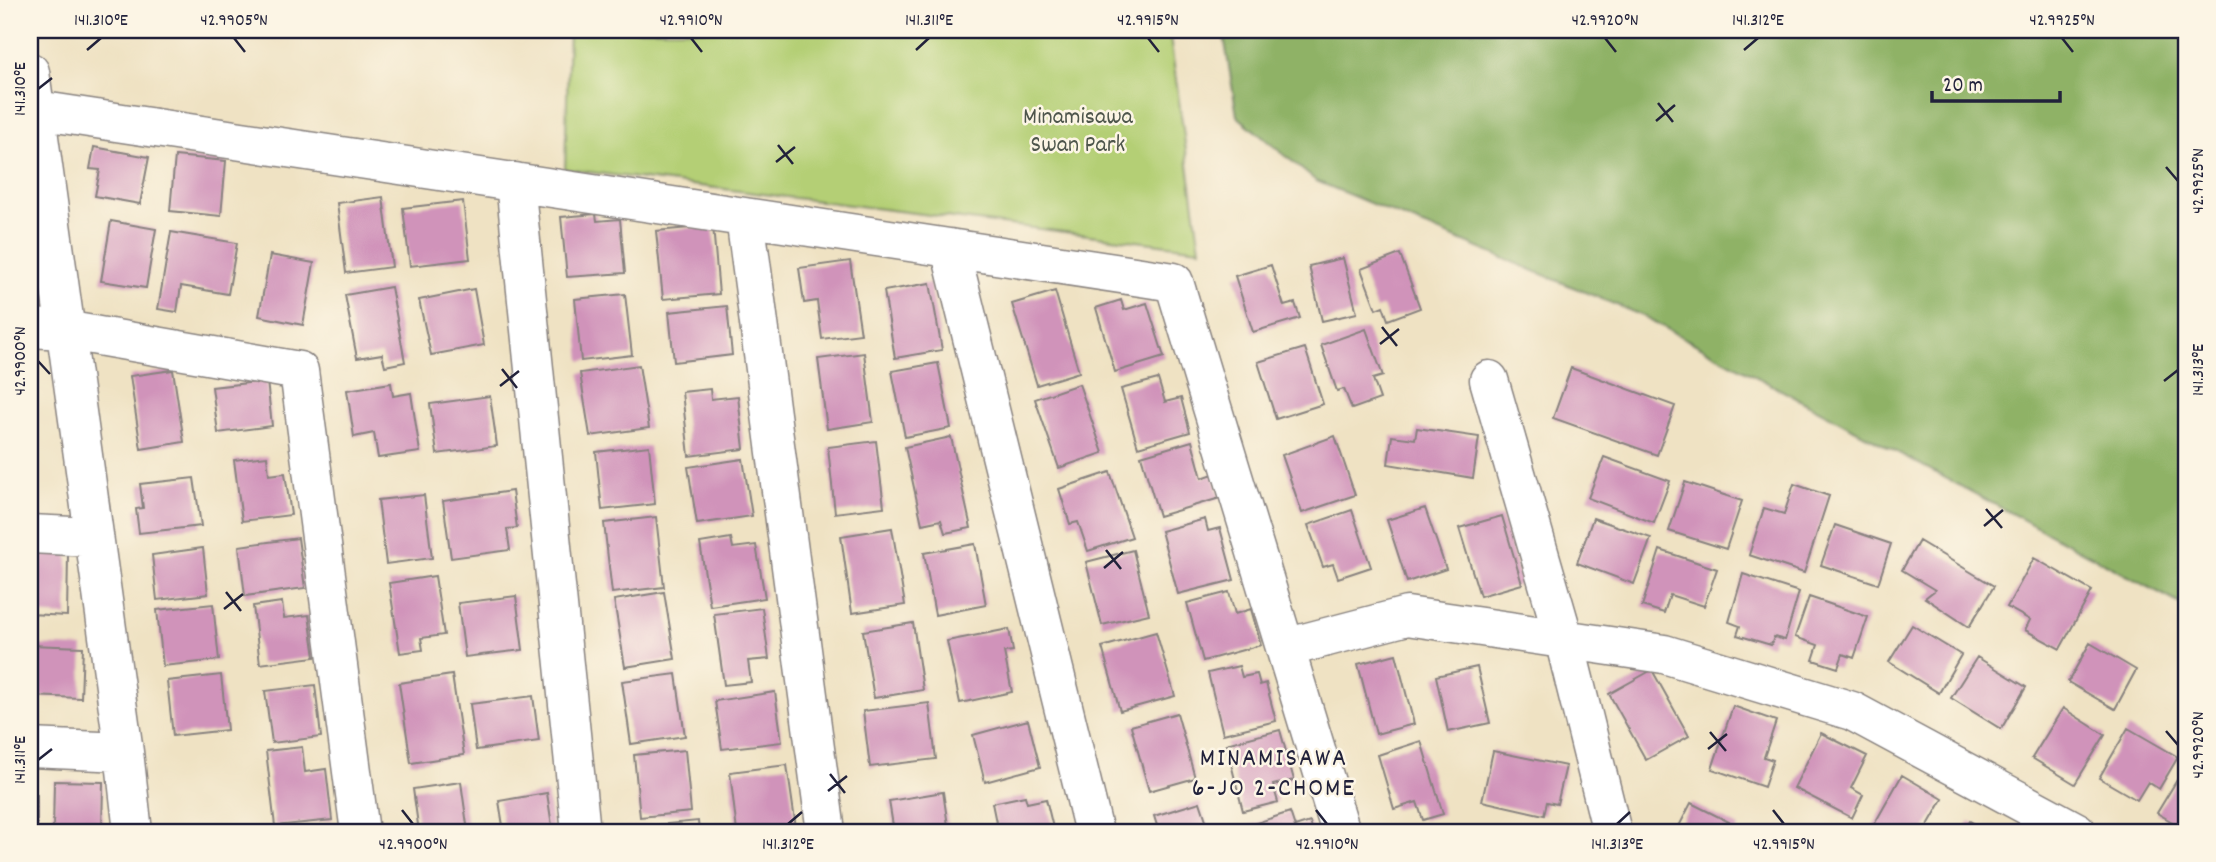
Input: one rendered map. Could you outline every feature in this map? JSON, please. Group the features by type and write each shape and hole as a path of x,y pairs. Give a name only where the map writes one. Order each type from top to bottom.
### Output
{"street":[{"path":"30,72 47,329 93,537 133,832"},
{"path":"32,109 1174,282 1341,832"},
{"path":"514,182 581,832"},
{"path":"745,217 826,832"},
{"path":"950,248 1094,832"},
{"path":"47,329 299,371 360,832"},
{"path":"1489,380 1564,639 1612,832"},
{"path":"30,534 93,537"},
{"path":"1285,648 1407,616 1664,654 1852,710 2077,832"},
{"path":"30,748 124,752"}],"green space":[{"name":"Minamisawa Swan Park","path":"569,30 1169,30 1200,249 565,169"},
{"path":"1223,30 2186,30 2186,607 1643,316 1316,181 1237,116"}],"building":[{"path":"94,147 149,157 140,204 95,196 100,170 90,169"},
{"path":"175,156 226,161 221,216 170,211"},
{"path":"383,197 392,267 346,273 337,203"},
{"path":"463,201 470,259 410,266 403,208"},
{"path":"596,214 597,221 620,219 625,273 567,277 561,217"},
{"path":"111,221 156,229 146,288 101,281"},
{"path":"713,226 719,294 663,299 656,231"},
{"path":"171,232 237,243 228,294 181,286 177,312 158,309"},
{"path":"1400,254 1420,308 1388,320 1383,306 1376,309 1361,269"},
{"path":"270,255 314,263 303,325 259,316"},
{"path":"1343,258 1357,313 1322,321 1309,266"},
{"path":"850,261 861,334 822,339 817,301 804,303 799,268"},
{"path":"1271,265 1284,306 1295,303 1300,318 1253,332 1235,276"},
{"path":"930,283 942,350 895,358 884,291"},
{"path":"391,287 405,362 385,366 382,354 357,358 345,295"},
{"path":"474,289 484,345 431,355 419,300"},
{"path":"1055,291 1079,372 1037,385 1012,304"},
{"path":"625,294 632,355 581,361 575,299"},
{"path":"1121,300 1124,310 1147,303 1164,357 1115,372 1096,308"},
{"path":"727,306 732,355 674,362 669,312"},
{"path":"1366,329 1383,376 1373,379 1380,399 1352,409 1344,389 1337,391 1321,345"},
{"path":"1305,348 1323,404 1276,419 1258,362"},
{"path":"864,353 873,422 827,429 818,359"},
{"path":"938,363 951,428 905,437 892,371"},
{"path":"639,365 649,428 590,436 580,373"},
{"path":"1571,368 1675,406 1657,455 1553,418"},
{"path":"173,370 184,442 141,449 130,376"},
{"path":"1158,379 1165,402 1181,398 1190,432 1138,447 1121,389"},
{"path":"267,381 272,426 218,433 212,387"},
{"path":"391,383 393,396 411,393 420,452 378,458 374,433 354,437 347,390"},
{"path":"1079,384 1103,453 1059,468 1035,399"},
{"path":"710,389 711,399 738,396 744,449 689,456 682,392"},
{"path":"490,396 497,446 437,454 430,404"},
{"path":"1417,428 1479,437 1473,478 1388,464 1392,436 1415,439"},
{"path":"30,434 35,435 32,478 30,478"},
{"path":"1335,436 1355,495 1302,513 1282,455"},
{"path":"951,437 971,528 945,533 941,520 922,524 905,447"},
{"path":"876,441 884,507 835,513 828,447"},
{"path":"1192,441 1202,478 1213,474 1220,498 1159,516 1141,456"},
{"path":"649,446 655,504 602,510 596,452"},
{"path":"267,456 269,475 285,473 291,515 242,521 234,460"},
{"path":"1604,457 1670,481 1654,523 1588,498"},
{"path":"743,459 752,516 697,524 688,467"},
{"path":"1110,472 1132,537 1088,551 1078,522 1070,524 1059,489"},
{"path":"194,478 201,526 139,533 136,509 143,508 140,484"},
{"path":"1685,482 1742,501 1726,549 1669,531"},
{"path":"1794,484 1829,496 1804,573 1749,555 1764,508 1784,514"},
{"path":"512,491 517,528 507,529 510,550 451,558 443,501"},
{"path":"424,495 432,558 386,564 378,500"},
{"path":"1425,508 1446,569 1407,582 1387,520"},
{"path":"1352,510 1371,567 1338,578 1333,564 1323,567 1308,525"},
{"path":"1502,516 1522,584 1480,596 1459,528"},
{"path":"656,517 664,587 612,593 604,523"},
{"path":"1593,518 1651,538 1634,584 1577,563"},
{"path":"1205,519 1208,531 1220,528 1234,580 1178,594 1161,531"},
{"path":"1835,525 1891,544 1878,584 1821,565"},
{"path":"892,528 905,605 852,613 841,536"},
{"path":"298,538 305,588 245,596 239,546"},
{"path":"731,538 733,548 756,545 765,598 710,606 700,543"},
{"path":"1919,541 1994,586 1969,627 1925,598 1935,590 1902,570"},
{"path":"975,544 986,605 935,615 924,553"},
{"path":"203,548 208,594 157,600 152,555"},
{"path":"1133,550 1149,614 1102,625 1086,562"},
{"path":"1660,550 1717,569 1704,606 1670,595 1664,613 1642,606"},
{"path":"30,553 68,554 67,616 30,614"},
{"path":"2034,558 2092,591 2060,649 2025,630 2030,620 2007,607"},
{"path":"1743,574 1799,592 1785,640 1774,637 1771,645 1737,635 1740,626 1729,622"},
{"path":"435,576 444,635 421,638 423,650 400,653 389,583"},
{"path":"664,592 675,659 625,667 614,600"},
{"path":"1229,592 1235,614 1251,609 1261,645 1203,661 1187,603"},
{"path":"516,596 523,650 465,657 458,603"},
{"path":"1809,597 1868,617 1854,658 1843,654 1838,668 1813,660 1818,645 1795,637"},
{"path":"282,602 284,618 309,615 315,657 260,664 253,606"},
{"path":"213,604 219,660 163,666 157,610"},
{"path":"762,608 769,659 748,661 751,682 724,685 714,614"},
{"path":"913,623 923,690 874,698 863,631"},
{"path":"1912,625 1961,655 1939,693 1889,662"},
{"path":"1009,629 1013,651 1004,652 1012,692 960,703 947,641"},
{"path":"1156,632 1175,696 1120,711 1102,647"},
{"path":"2090,643 2136,670 2115,709 2068,682"},
{"path":"30,645 83,647 81,698 30,696"},
{"path":"1396,654 1414,724 1376,734 1358,664"},
{"path":"1977,657 2026,687 2001,729 1951,698"},
{"path":"1239,666 1242,677 1257,674 1260,685 1266,683 1276,721 1223,734 1208,673"},
{"path":"1477,667 1490,723 1448,732 1436,676"},
{"path":"1652,670 1689,736 1646,760 1609,694"},
{"path":"676,674 685,736 631,744 622,681"},
{"path":"221,675 227,730 173,736 167,681"},
{"path":"452,675 464,755 411,763 399,683"},
{"path":"315,685 321,737 272,743 265,691"},
{"path":"775,692 782,742 722,749 715,701"},
{"path":"533,696 539,741 476,750 470,704"},
{"path":"929,703 936,759 870,767 863,711"},
{"path":"1733,706 1776,721 1764,757 1773,760 1764,787 1712,769"},
{"path":"2063,708 2105,735 2075,784 2032,758"},
{"path":"1177,713 1195,778 1149,791 1131,726"},
{"path":"1028,720 1040,767 985,782 973,735"},
{"path":"2128,728 2178,757 2159,789 2148,782 2137,800 2099,778"},
{"path":"1280,730 1294,780 1273,785 1278,802 1243,811 1226,744"},
{"path":"1821,733 1867,756 1851,788 1863,795 1852,818 1794,788"},
{"path":"1421,741 1443,814 1423,820 1417,802 1394,809 1378,755"},
{"path":"302,747 305,772 326,769 332,820 275,826 266,751"},
{"path":"685,750 691,812 640,817 634,755"},
{"path":"1493,751 1566,766 1557,804 1547,802 1544,815 1482,801"},
{"path":"787,765 796,828 737,832 730,772"},
{"path":"2186,765 2186,830 2157,813"},
{"path":"1902,775 1943,799 1924,832 1871,830"},
{"path":"54,781 103,782 102,832 53,832"},
{"path":"461,782 468,832 419,832 413,789"},
{"path":"943,792 949,832 894,832 889,801"},
{"path":"547,793 553,832 504,832 499,801"},
{"path":"30,795 37,795 37,832 30,832"},
{"path":"1025,796 1027,803 1046,799 1054,832 998,832 992,803"},
{"path":"1200,802 1210,832 1159,832 1154,816"},
{"path":"1691,803 1739,827 1736,832 1676,832"},
{"path":"1290,812 1295,827 1310,822 1313,832 1246,832 1244,827"},
{"path":"698,821 699,832 605,832 605,830"},
{"path":"1970,821 1989,832 1963,832"}],"district":[{"name":"MINAMISAWA 6-JO 2-CHOME","path":"1274,774"}]}
